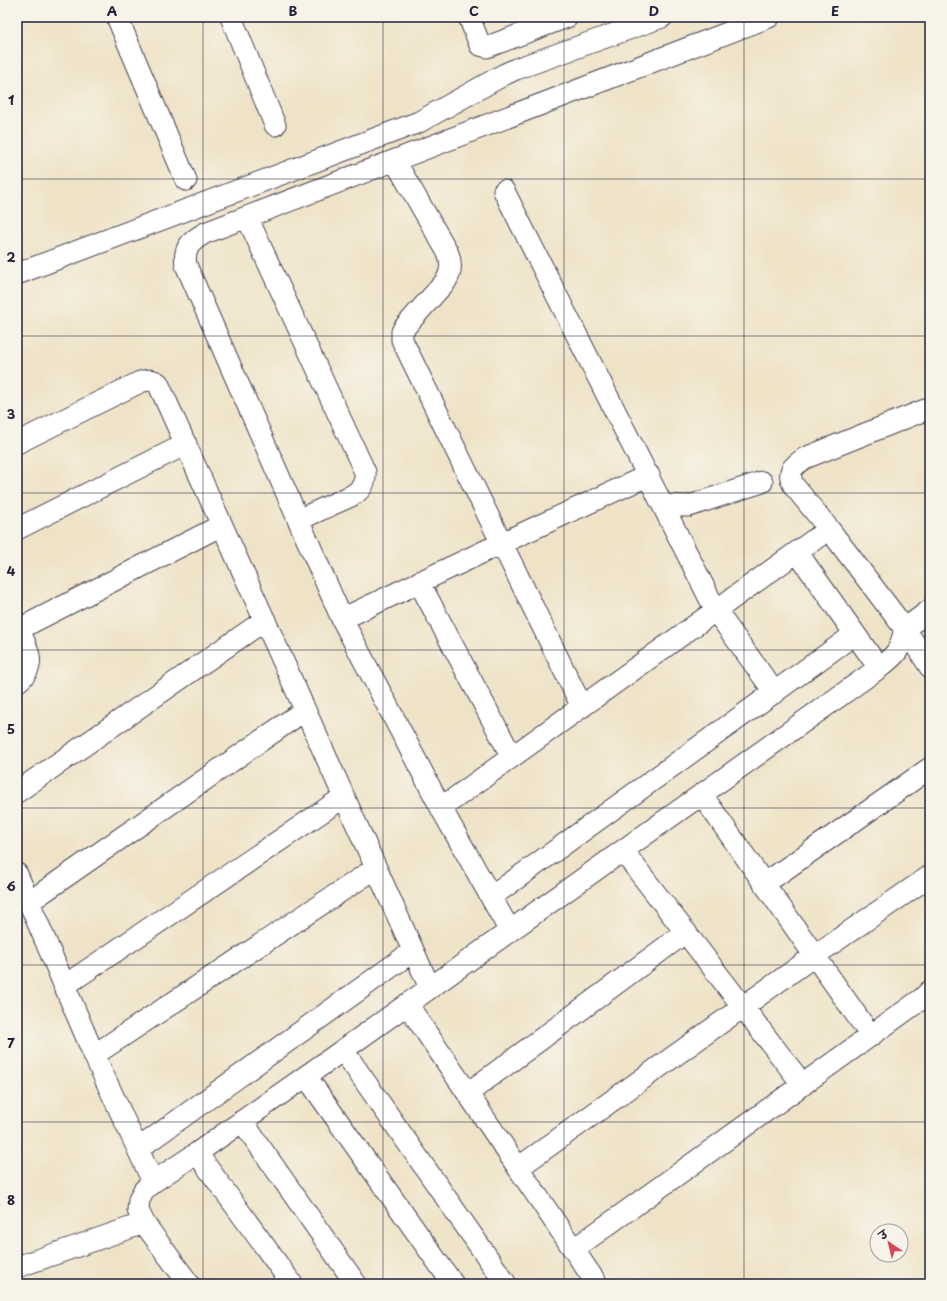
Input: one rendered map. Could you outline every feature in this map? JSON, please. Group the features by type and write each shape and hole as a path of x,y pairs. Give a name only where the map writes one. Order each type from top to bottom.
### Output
{"street":[{"path":"117,17 186,180"},
{"path":"231,17 275,126"},
{"path":"469,17 480,46 487,48 568,17"},
{"path":"17,274 419,122 516,69 662,17"},
{"path":"510,931 441,808 342,619 186,265 185,257 187,249 205,233 769,17"},
{"path":"395,161 446,252 451,264 450,275 404,328 402,332 402,340 582,707"},
{"path":"504,191 664,505 716,611 775,693"},
{"path":"246,217 365,472 366,478 364,485 360,490 353,495 298,520"},
{"path":"17,443 140,382 153,380 158,383 430,988"},
{"path":"930,408 805,458 795,465 791,471 791,479 794,486 829,529 905,629 930,667"},
{"path":"17,529 186,444"},
{"path":"342,619 502,543 649,476"},
{"path":"664,505 689,506 762,482"},
{"path":"17,682 27,672 30,664 30,656 18,628 222,525"},
{"path":"441,808 829,529"},
{"path":"797,552 879,668"},
{"path":"419,582 512,757"},
{"path":"189,1284 144,1223 138,1210 139,1200 144,1190 153,1182 197,1153 408,1004 879,668 892,658 899,650 905,629 930,610"},
{"path":"17,792 265,620"},
{"path":"491,897 855,634"},
{"path":"29,902 305,710"},
{"path":"764,884 930,768"},
{"path":"702,795 871,1036"},
{"path":"64,986 344,797"},
{"path":"623,850 803,1085"},
{"path":"94,1055 376,868"},
{"path":"17,874 94,1055 153,1182"},
{"path":"518,1168 814,956 930,876"},
{"path":"468,1093 686,932"},
{"path":"138,1149 413,951"},
{"path":"574,1249 924,998 930,991"},
{"path":"408,1004 597,1284"},
{"path":"343,1050 506,1284"},
{"path":"306,1076 453,1284"},
{"path":"242,1121 356,1284"},
{"path":"197,1153 292,1284"},
{"path":"17,1267 144,1223"}]}
